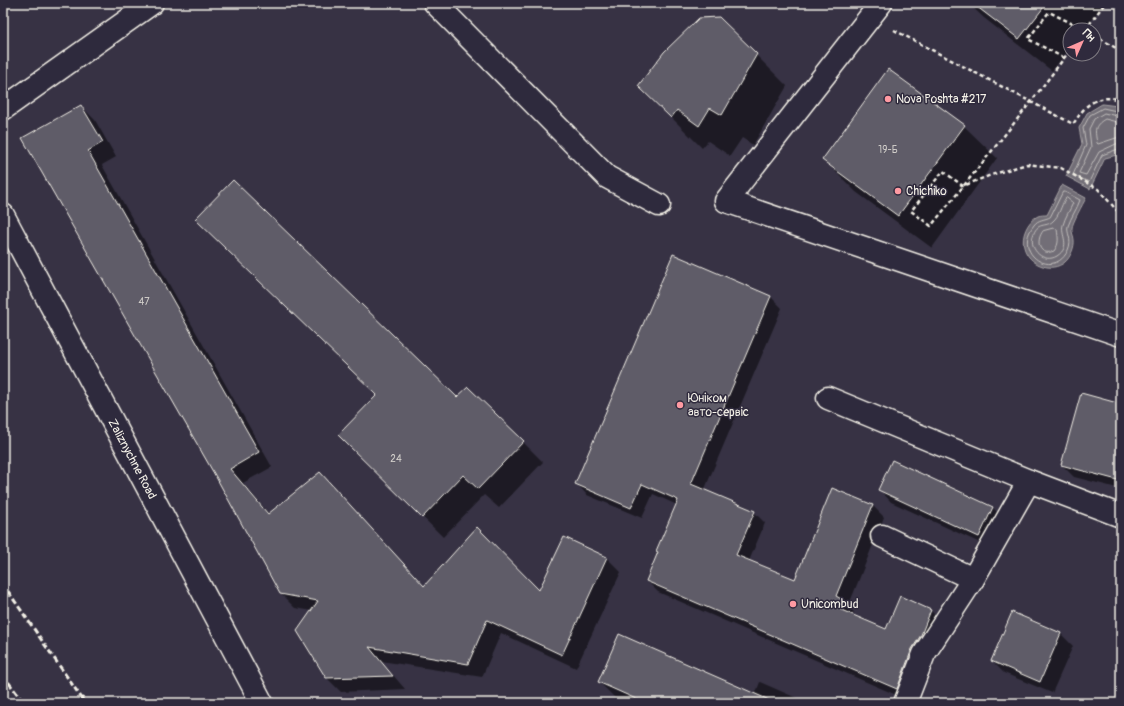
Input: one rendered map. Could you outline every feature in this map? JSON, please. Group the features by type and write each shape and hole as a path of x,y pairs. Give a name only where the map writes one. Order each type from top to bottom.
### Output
{"street":[{"path":"3,109 152,3"},
{"path":"435,3 607,176 659,205"},
{"path":"876,10 726,201 1121,335"},
{"name":"Zaliznychne Road","path":"3,214 262,703"},
{"path":"828,398 1029,481 1121,516"},
{"path":"905,703 924,654 973,579 1029,481"},
{"path":"882,536 973,579"}],"path":[{"path":"1091,22 1105,3"},
{"path":"876,10 1031,103 1073,124 1086,107 1104,98 1116,98 1121,101"},
{"path":"1062,57 1028,39 1049,12 1069,22"},
{"path":"1102,40 1121,51"},
{"path":"963,186 943,171 911,211 932,226 1031,103 1062,61"},
{"path":"1116,98 1121,89"},
{"path":"963,186 991,175 1027,164 1061,168 1098,189 1121,215"}],"water":[{"path":"1102,104 1118,106 1121,110 1121,151 1117,155 1105,158 1090,189 1066,176 1082,144 1079,128 1087,113"},
{"path":"1062,185 1086,198 1072,226 1074,243 1070,255 1065,262 1053,267 1047,267 1030,258 1026,253 1023,239 1028,225 1034,218 1041,215 1047,215"}],"building":[{"path":"972,3 1047,3 1019,39"},
{"path":"719,17 757,54 722,115 710,108 699,126 677,110 671,118 638,86 664,52 699,18"},
{"path":"888,69 965,125 898,216 822,160"},
{"path":"81,105 103,142 88,151 259,452 230,469 268,514 320,472 424,586 477,527 539,590 564,537 607,557 562,655 487,620 468,664 369,647 393,676 326,678 297,631 318,601 280,594 216,477 22,138"},
{"path":"233,180 457,397 468,387 524,441 478,489 463,475 422,518 338,435 377,395 195,219"},
{"path":"673,254 771,296 691,484 755,511 736,555 795,579 832,488 873,505 836,596 843,600 839,609 886,629 900,596 931,610 921,635 912,649 897,689 646,581 658,552 656,551 678,500 642,484 631,508 575,484"},
{"path":"1081,393 1121,404 1121,481 1061,465"},
{"path":"892,460 993,507 979,537 878,490"},
{"path":"1012,612 1061,633 1040,682 991,661"},
{"path":"619,634 776,703 645,703 598,682"}],"railway":[{"path":"3,584 85,703"},
{"path":"3,675 24,703"}],"place":[{"name":"Nova Poshta #217","path":"888,99"},
{"name":"Chichiko","path":"898,191"},
{"name":"Юніком авто-сервіс","path":"680,405"},
{"name":"Unicombud","path":"793,604"}]}
